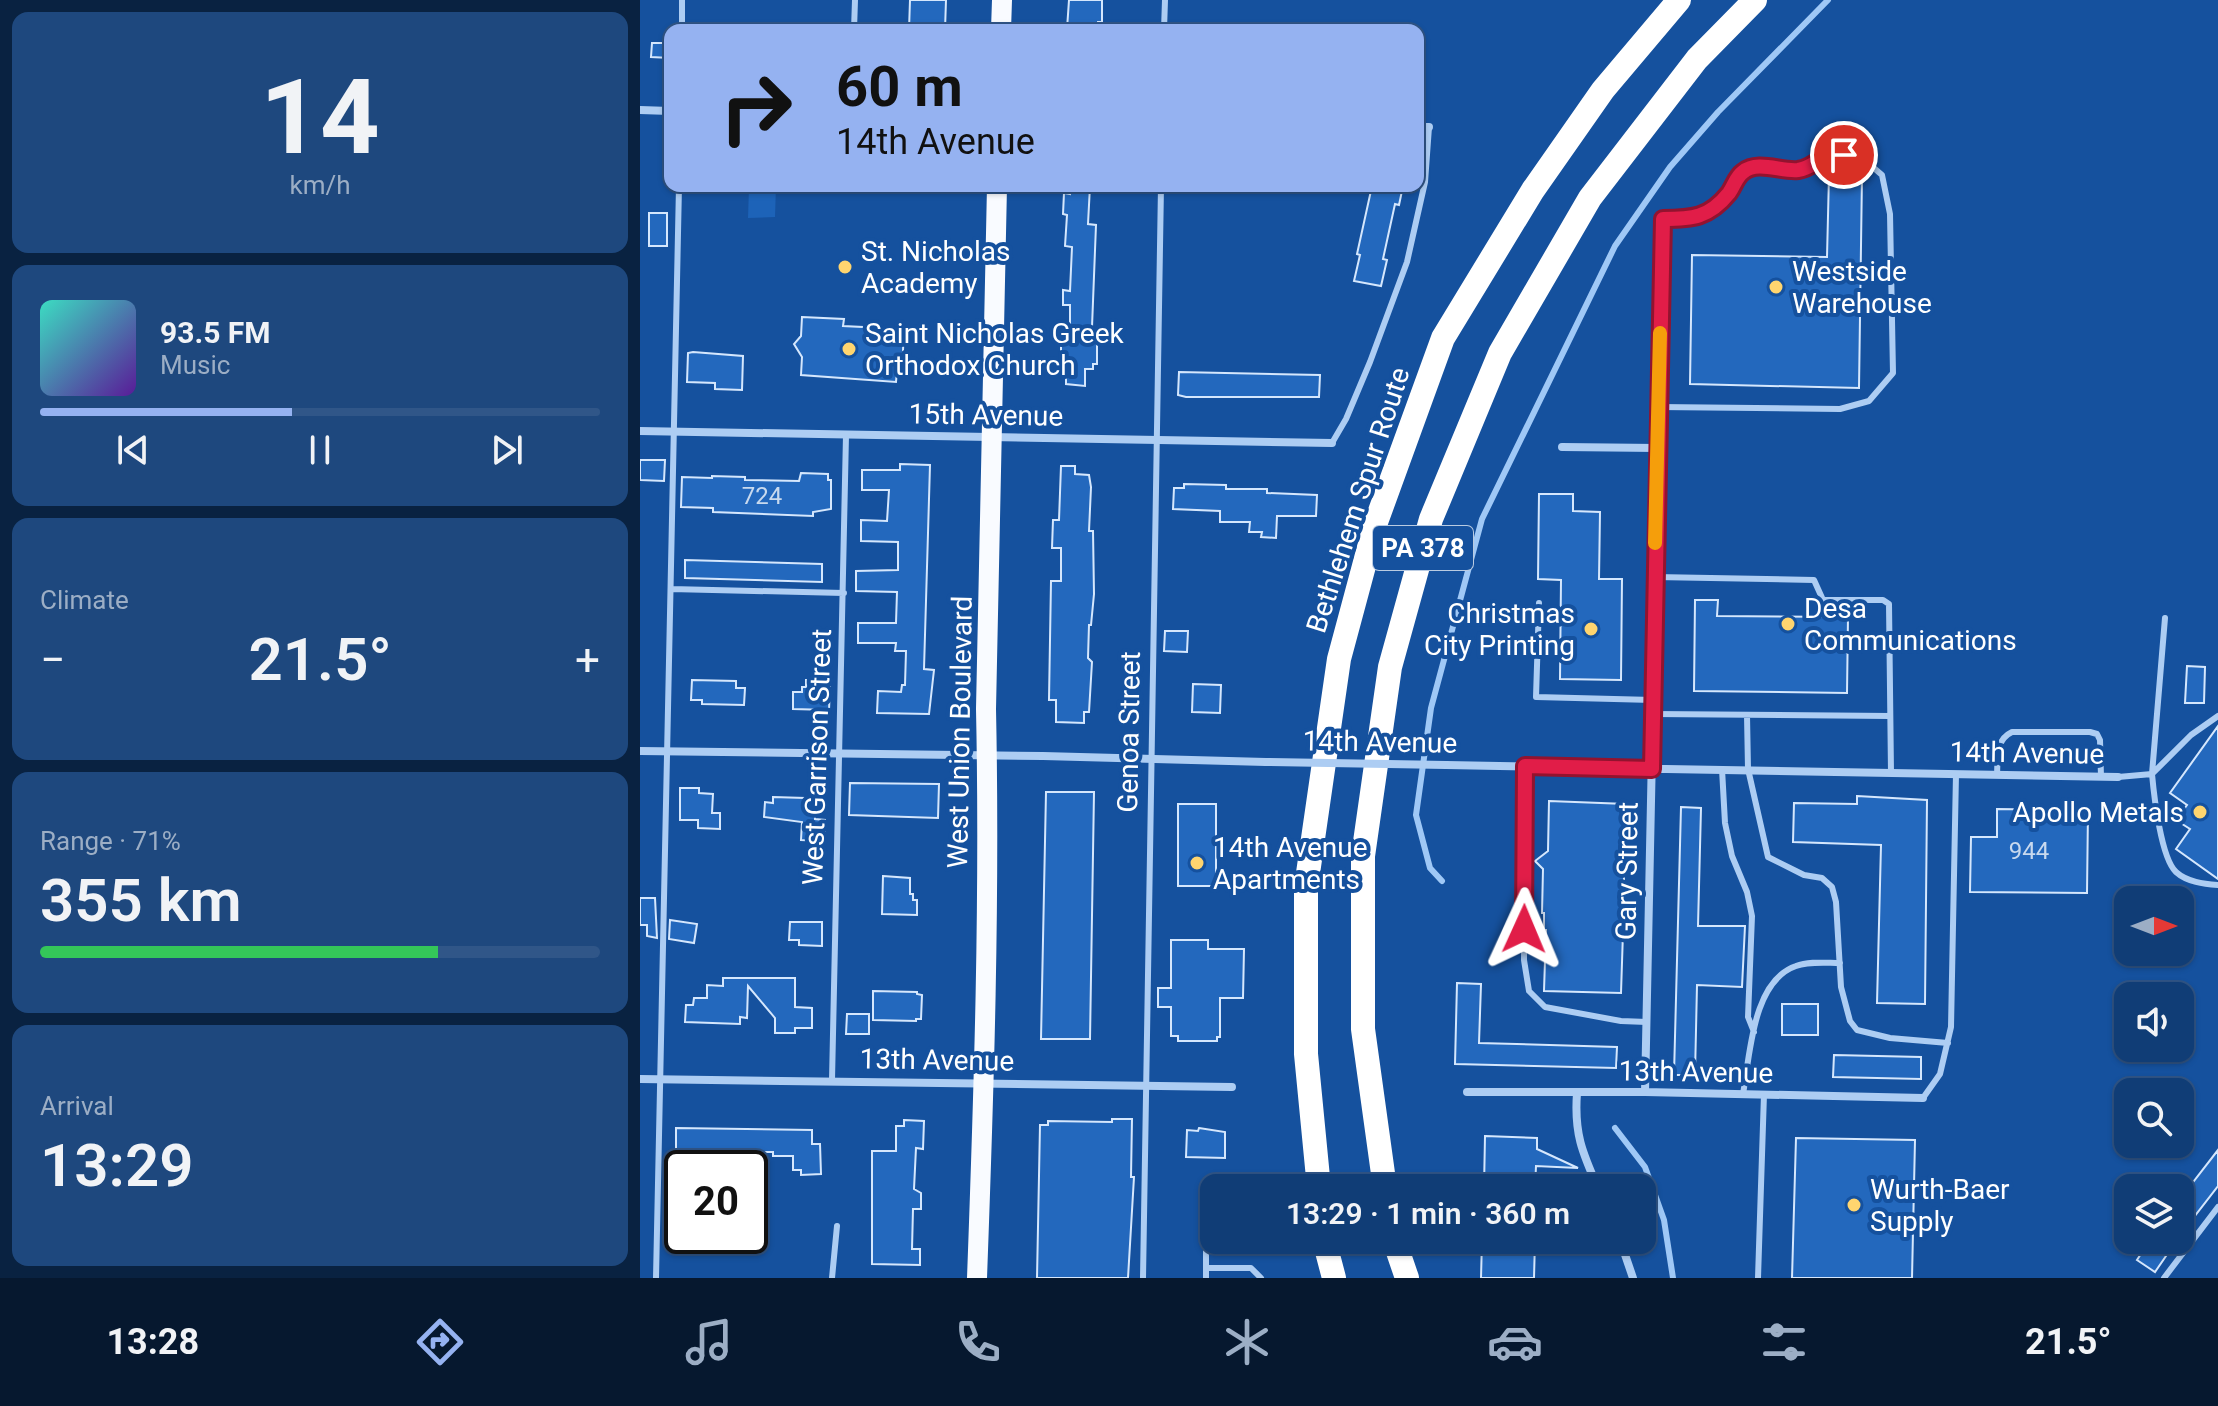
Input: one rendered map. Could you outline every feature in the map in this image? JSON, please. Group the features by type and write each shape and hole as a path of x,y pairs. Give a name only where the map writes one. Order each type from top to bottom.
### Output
{"highway":[{"name":"Bethlehem Spur Route","path":"1318,1174 1306,1054 1306,887 1339,659 1375,525 1443,338 1533,190 1603,90 1679,0"},
{"name":"PA 378","path":"1383,1174 1363,1029 1363,856 1390,667 1431,519 1500,353 1590,198 1697,59 1755,0"},
{"path":"1328,1254 1334,1278"},
{"path":"1399,1254 1407,1278"}],"main road":[{"path":"1001,24 1002,0"},
{"name":"West Union Boulevard","path":"977,1278 984,1082 997,192"}],"street":[{"path":"640,110 664,111"},
{"path":"1424,127 1429,127"},
{"name":"Gary Street","path":"1645,1092 1663,219"},
{"name":"15th Avenue","path":"640,431 1332,443"},
{"path":"1562,447 1657,448"},
{"name":"14th Avenue","path":"640,751 2118,777"},
{"name":"13th Avenue","path":"640,1079 1232,1087"},
{"name":"13th Avenue","path":"1467,1092 1923,1098"},
{"path":"1577,1093 1575,1121 1582,1151 1592,1174"},
{"path":"1625,1254 1633,1278"}],"lane":[{"path":"682,0 682,24"},
{"path":"854,24 855,0"},
{"path":"1164,24 1165,0"},
{"path":"1424,186 1429,127"},
{"path":"1658,407 1840,409 1869,401 1893,373 1890,214 1882,175 1860,156 1828,154 1799,170 1751,167 1741,173 1717,205 1698,218 1663,219"},
{"path":"656,1278 667,872 679,192"},
{"name":"Genoa Street","path":"1143,1278 1161,192"},
{"path":"1332,443 1346,419 1370,362 1407,262 1423,192"},
{"name":"West Garrison Street","path":"832,1080 846,435"},
{"path":"1655,577 1814,580 1823,600 1883,600 1889,604 1891,773"},
{"path":"671,589 844,593"},
{"path":"1539,603 1536,697 1653,700"},
{"path":"2165,618 2152,774 2161,833 2174,870 2187,879 2218,885"},
{"path":"1653,714 1890,716"},
{"path":"1747,715 1748,769 1768,857 1804,875 1822,878 1832,887 1850,1021 1857,1030 1890,1038 1948,1043"},
{"path":"2118,777 2152,774 2191,735 2218,716"},
{"path":"1997,775 1999,742 2012,732 2090,732 2097,734 2100,740 2101,777"},
{"path":"1525,766 1524,960 1529,991 1545,1007 1621,1021 1647,1022"},
{"path":"1722,769 1725,823 1732,856 1747,892 1752,916 1748,1017 1754,1032"},
{"path":"1923,1098 1940,1074 1951,1027 1956,774"},
{"path":"1743,1094 1764,995 1777,979 1794,966 1840,963"},
{"path":"1758,1278 1764,1094"},
{"path":"2164,1278 2218,1207"},
{"path":"832,1278 837,1226"},
{"path":"1206,1254 1206,1278"},
{"path":"1206,1268 1251,1268 1261,1278"}],"shaded area":[{"path":"749,192 776,192 775,217 748,218"}],"building":[{"path":"910,0 946,0 945,24 909,24"},
{"path":"1069,0 1102,0 1102,22 1067,24"},
{"path":"652,43 664,43 664,58 651,57"},
{"name":"Westside Warehouse","path":"1829,175 1862,175 1859,388 1690,384 1692,255 1827,257"},
{"path":"1090,192 1088,224 1096,225 1092,327 1087,342 1097,342 1097,364 1093,364 1093,369 1085,369 1085,386 1066,384 1066,362 1061,362 1061,340 1070,340 1070,305 1063,305 1063,290 1070,291 1072,247 1065,246 1067,215 1063,214 1064,193"},
{"path":"1371,192 1402,192 1399,205 1395,204 1383,259 1387,260 1381,286 1354,281 1360,255 1357,254"},
{"path":"649,213 667,213 667,246 649,246"},
{"name":"Saint Nicholas Greek Orthodox Church","path":"802,317 844,319 843,326 904,329 902,372 897,371 896,382 801,375 802,357 794,344 801,336"},
{"path":"688,353 743,356 742,390 715,389 715,383 687,382"},
{"path":"1179,372 1320,375 1319,397 1186,397 1178,395"},
{"path":"640,460 665,460 664,481 640,480"},
{"path":"900,464 930,465 924,669 934,670 929,714 877,713 878,691 901,692 902,685 905,685 906,651 895,651 896,643 858,643 858,623 896,623 897,592 856,591 856,571 898,570 898,542 861,541 861,520 887,521 889,490 862,490 862,470 900,470"},
{"path":"1061,466 1075,466 1075,474 1089,475 1091,487 1089,531 1093,531 1094,594 1088,658 1092,662 1089,712 1084,712 1084,723 1056,722 1056,700 1049,700 1051,581 1061,581 1061,548 1052,548 1053,520 1059,520"},
{"path":"801,473 828,474 828,480 831,480 831,509 813,512 813,516 713,512 713,508 681,507 682,477 799,481"},
{"path":"1184,484 1226,485 1226,489 1267,489 1267,493 1317,495 1316,516 1277,516 1276,538 1261,537 1262,532 1249,532 1250,522 1220,522 1220,511 1173,509 1174,488 1184,488"},
{"path":"1539,494 1573,494 1573,511 1600,512 1599,579 1622,579 1621,680 1560,679 1561,580 1538,579"},
{"path":"685,560 822,564 822,582 685,578"},
{"path":"1695,600 1718,600 1717,616 1848,617 1847,693 1694,691"},
{"path":"1165,631 1188,631 1187,652 1164,651"},
{"path":"2187,666 2205,667 2204,703 2185,703"},
{"path":"692,680 736,681 736,688 745,688 744,705 702,704 702,700 691,700"},
{"path":"806,680 823,680 823,687 830,687 829,710 793,709 793,692 802,692"},
{"path":"1193,684 1221,685 1220,713 1192,712"},
{"name":"Apollo Metals","path":"2218,726 2218,879 2176,849 2190,829 2176,820 2187,805 2170,793"},
{"path":"850,783 939,784 938,818 849,815"},
{"path":"680,788 699,788 699,793 713,794 712,813 720,813 720,829 698,828 698,820 680,820"},
{"path":"1046,792 1094,792 1090,1039 1041,1039"},
{"path":"1857,796 1927,800 1925,1004 1877,1003 1881,845 1793,842 1794,803 1857,804"},
{"path":"773,797 805,798 805,801 814,802 815,819 825,820 824,841 801,840 802,822 764,817 765,802 773,803"},
{"path":"1549,801 1626,804 1623,914 1626,914 1626,933 1623,932 1621,993 1544,991 1546,930 1542,913 1543,869 1535,861 1548,851"},
{"name":"14th Avenue Apartments","path":"1178,804 1216,804 1216,886 1178,886"},
{"path":"1681,807 1701,808 1698,926 1745,926 1742,987 1697,985 1695,1075 1674,1075"},
{"path":"1997,809 2088,810 2087,893 1970,892 1971,837 1997,837"},
{"path":"883,876 910,878 910,894 913,894 913,900 917,900 917,915 882,914"},
{"path":"640,898 655,898 657,938 647,936 647,925 640,925"},
{"path":"670,920 697,924 694,943 669,939"},
{"path":"790,922 822,922 822,946 799,945 799,940 789,940"},
{"path":"1171,940 1208,940 1208,949 1244,949 1243,998 1220,998 1220,1037 1217,1041 1178,1041 1178,1036 1171,1036 1171,1007 1158,1007 1158,988 1171,988"},
{"path":"723,978 795,978 795,1007 812,1008 812,1028 795,1028 795,1033 775,1033 775,1018 748,986 747,1018 740,1017 740,1024 685,1022 686,1005 693,1005 694,998 707,998 707,985 723,986"},
{"path":"1457,983 1481,984 1479,1043 1617,1047 1616,1068 1455,1064"},
{"path":"873,991 917,992 922,995 921,1019 873,1020"},
{"path":"1782,1004 1818,1004 1818,1035 1782,1035"},
{"path":"847,1014 869,1014 869,1034 846,1034"},
{"path":"1834,1055 1921,1057 1921,1079 1833,1077"},
{"path":"1112,1119 1132,1119 1131,1177 1134,1177 1128,1278 1037,1278 1040,1125 1048,1125 1048,1121 1112,1122"},
{"path":"904,1120 924,1121 923,1149 916,1148 914,1189 921,1193 921,1209 913,1209 912,1249 920,1249 920,1265 872,1264 872,1151 896,1151 896,1126 904,1126"},
{"path":"676,1128 812,1130 812,1144 820,1144 821,1174 801,1175 801,1170 793,1170 793,1156 773,1156 773,1152 768,1150 676,1150"},
{"path":"1199,1128 1225,1132 1225,1158 1186,1157 1187,1130 1198,1131"},
{"path":"1485,1136 1537,1138 1537,1149 1578,1168 1536,1166 1536,1174 1484,1174"},
{"name":"Wurth-Baer Supply","path":"1796,1138 1915,1140 1912,1278 1792,1278"},
{"path":"2218,1150 2218,1186 2194,1217 2194,1181"},
{"path":"1482,1254 1535,1254 1534,1278 1481,1278"},
{"path":"2141,1254 2167,1254 2155,1272 2137,1260"}],"waterway":[{"path":"1442,881 1430,868 1416,815 1431,708 1482,519 1615,246 1670,167 1718,112 1828,0"},
{"path":"1615,1128 1645,1167 1664,1220 1673,1278"}],"slow traffic":[{"path":"1655,543 1660,333"}],"place":[{"name":"St. Nicholas Academy","path":"845,267"},
{"name":"Westside Warehouse","path":"1776,287"},
{"name":"Saint Nicholas Greek Orthodox Church","path":"849,349"},
{"name":"Desa Communications","path":"1788,624"},
{"name":"Christmas City Printing","path":"1591,629"},
{"name":"Apollo Metals","path":"2200,812"},
{"name":"14th Avenue Apartments","path":"1197,863"},
{"name":"Wurth-Baer Supply","path":"1854,1205"}],"route":[{"path":"1524,929 1525,766 1652,769 1663,219 1698,218 1717,205 1741,173 1751,167 1799,170 1828,154 1844,155"}]}
